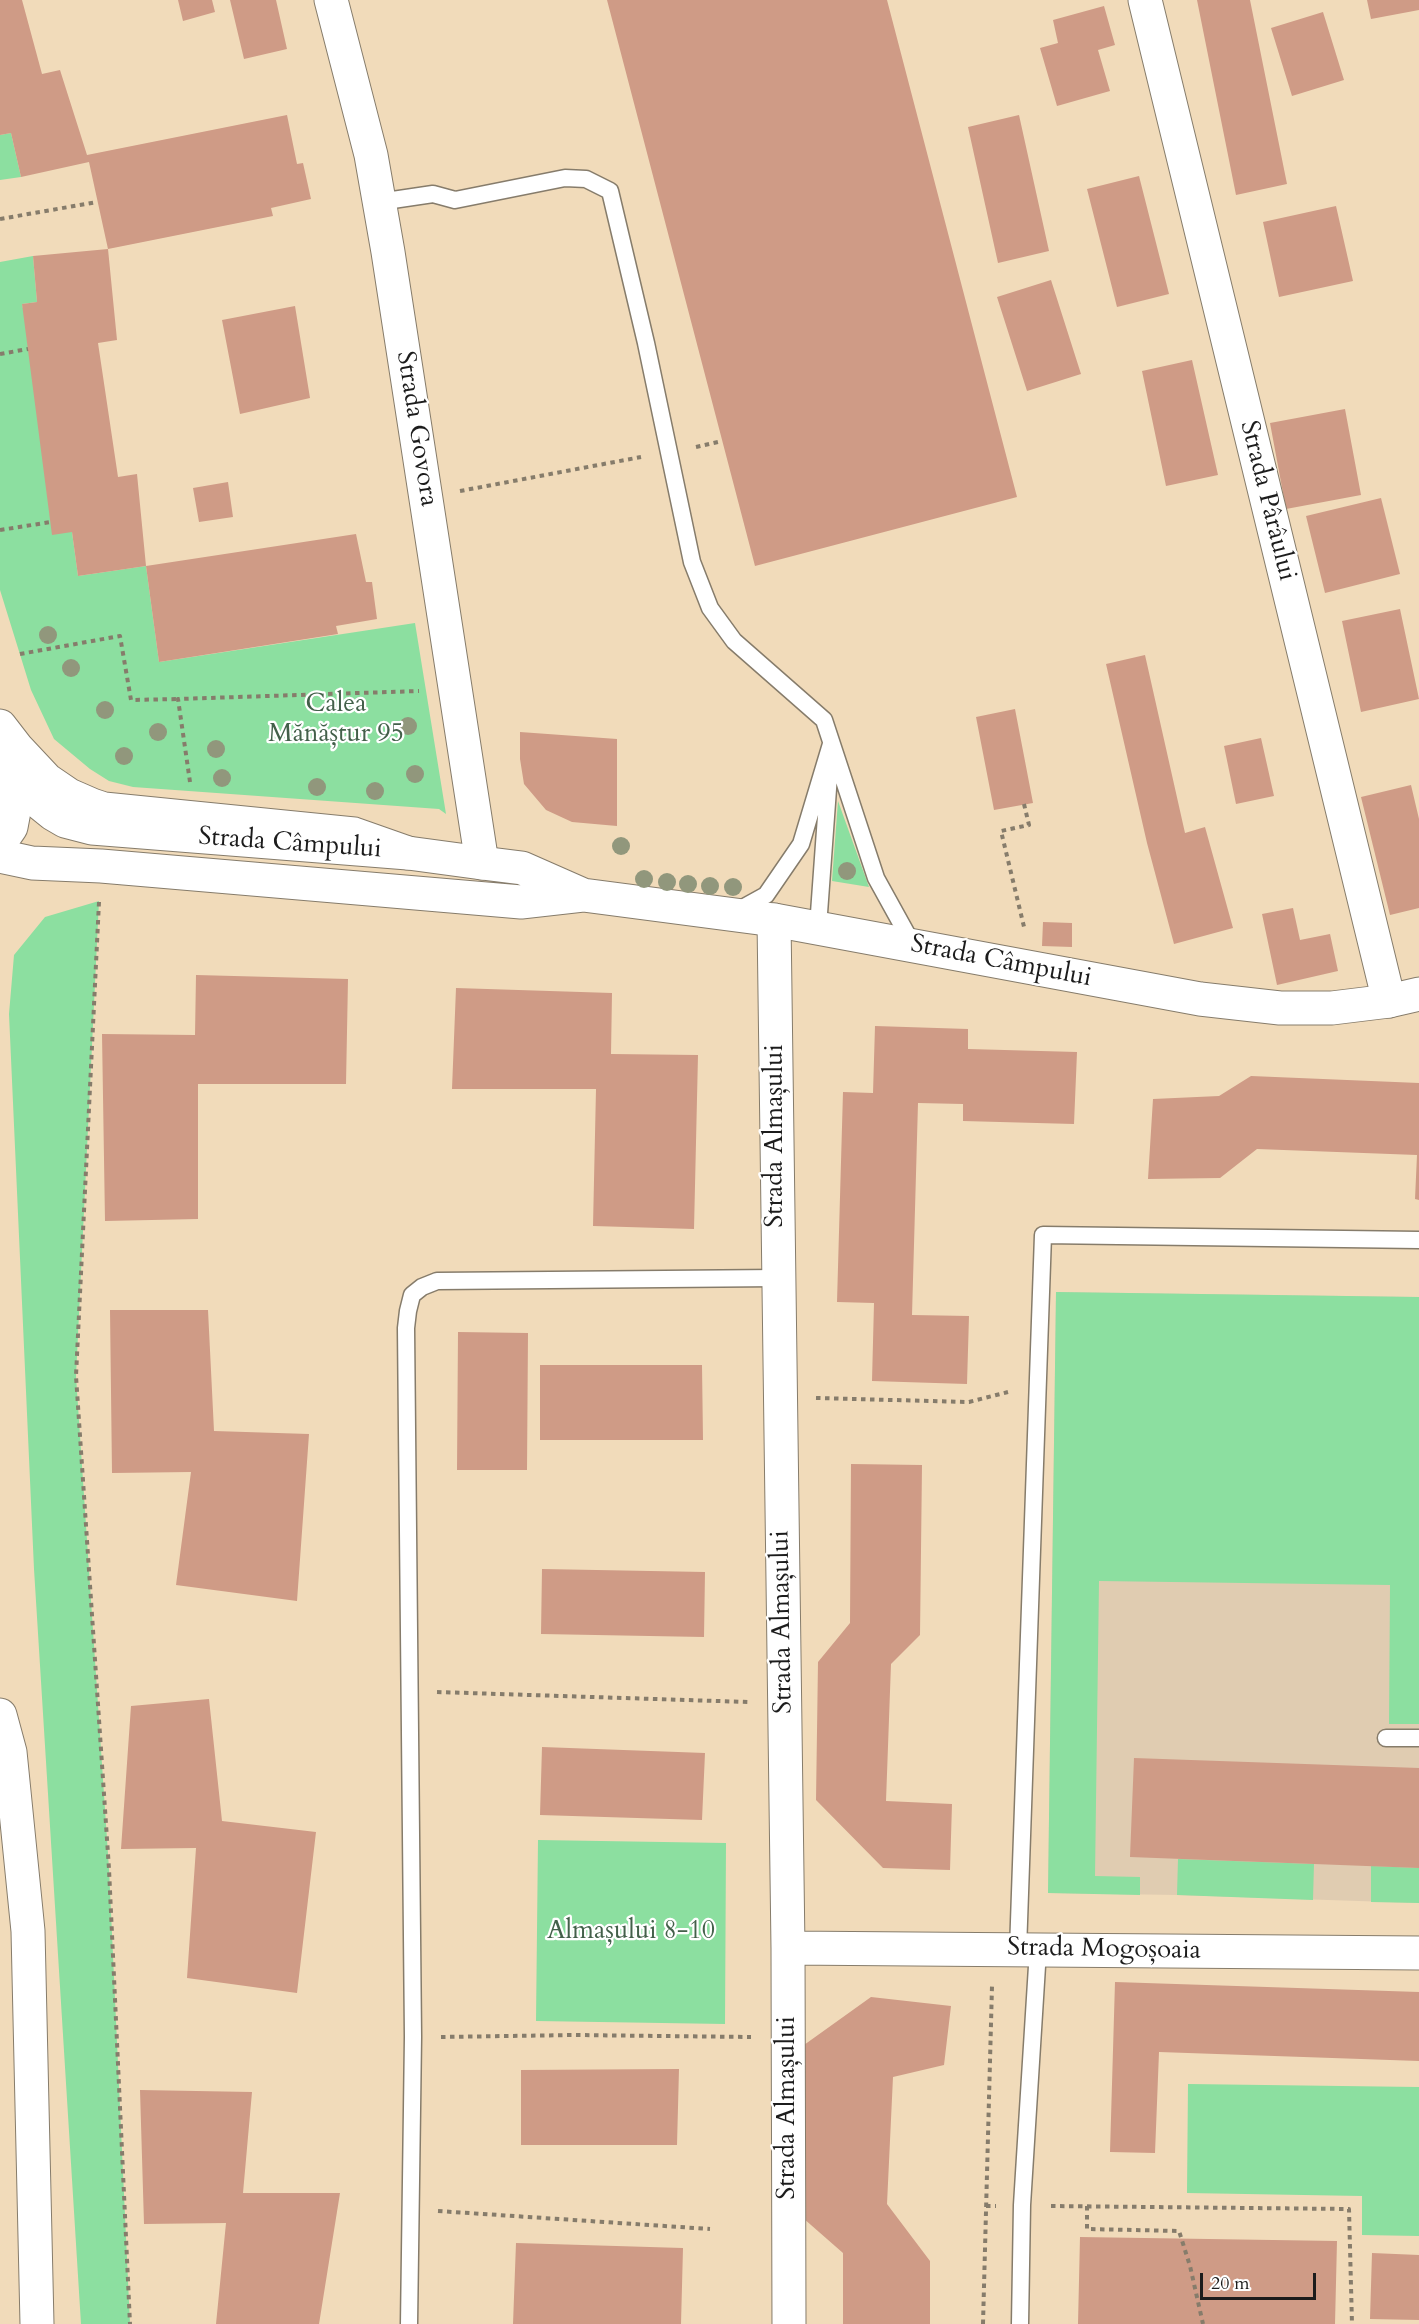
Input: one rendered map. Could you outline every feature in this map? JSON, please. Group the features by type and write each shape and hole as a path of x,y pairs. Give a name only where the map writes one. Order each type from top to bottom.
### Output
{"street":[{"name":"Strada Govora","path":"331,0 370,155 379,202 430,517 482,863"},
{"name":"Strada Pârâului","path":"1145,0 1404,998"},
{"path":"0,726 16,748 47,780 69,795 98,807 354,834 408,853"},
{"name":"Strada Câmpului","path":"3,772 53,814 65,821 92,828 408,853 522,868 583,895"},
{"path":"0,843 11,827 14,817 14,795 3,772"},
{"name":"Strada Câmpului","path":"0,856 32,863 101,866 521,902 583,895 818,927 1200,999 1280,1008 1332,1008 1404,998"},
{"name":"Strada Almașului","path":"774,920 788,1948 789,2324"},
{"path":"0,1715 10,1752 28,1931 38,2324"},
{"name":"Strada Mogoșoaia","path":"788,1948 1419,1953"}],"lane":[{"path":"379,202 433,194 455,200 565,178 586,179 610,191 646,343 692,562 710,608 734,641 824,720 876,878 913,945"},
{"path":"731,914 766,896 801,844 831,744"},
{"path":"818,927 831,744"},
{"path":"1020,2324 1023,2205 1016,1950 1043,1235 1419,1240"},
{"path":"409,2324 413,2037 406,1328 412,1295 422,1287 437,1281 778,1278"},
{"path":"1386,1737 1419,1738"}],"path":[{"path":"0,219 97,202"},
{"path":"0,354 28,349"},
{"path":"449,493 722,441"},
{"path":"0,530 51,522"},
{"path":"20,654 120,636 131,700 421,691"},
{"path":"178,699 191,792"},
{"path":"1024,804 1029,825 1001,831 1025,933"},
{"path":"99,901 76,1376 109,1869 130,2324"},
{"path":"779,1398 969,1402 1008,1392 1038,1373"},
{"path":"410,1691 784,1703"},
{"path":"983,2324 986,2206 1016,1950"},
{"path":"413,2037 574,2035 788,2038"},
{"path":"986,2206 1349,2209 1352,2324"},
{"path":"1086,2206 1087,2229 1179,2231 1190,2266 1203,2324"},
{"path":"410,2209 710,2229"}],"shaded area":[{"path":"1056,1292 1419,1297 1419,1903 1048,1893"}],"green space":[{"path":"11,133 21,177 0,180 0,135"},
{"name":"Calea Mănăștur 95","path":"33,256 37,302 22,304 72,532 78,576 146,566 159,662 415,623 446,814 439,809 133,787 109,781 90,769 54,739 31,690 0,590 0,262"},
{"path":"838,801 869,887 832,881"},
{"path":"99,901 76,1376 109,1869 130,2324 81,2324 34,1569 9,1014 14,955 45,917"},
{"path":"1056,1292 1419,1297 1419,1724 1389,1724 1390,1585 1099,1581 1095,1876 1140,1877 1140,1895 1048,1893"},
{"name":"Almașului 8-10","path":"538,1840 726,1843 725,2024 536,2021"},
{"path":"1178,1859 1314,1864 1313,1900 1177,1895"},
{"path":"1371,1866 1419,1868 1419,1903 1371,1902"},
{"path":"1188,2084 1419,2087 1419,2236 1362,2235 1362,2196 1187,2193"}],"building":[{"path":"0,0 22,0 42,74 60,70 87,155 287,115 297,164 303,163 311,199 271,208 273,216 108,249 89,162 21,177 11,133 0,135"},
{"path":"178,0 212,0 215,12 183,21"},
{"path":"230,0 276,0 287,49 244,59"},
{"path":"607,0 887,0 1017,497 755,566"},
{"path":"1197,0 1250,0 1287,184 1236,195"},
{"path":"1367,0 1419,0 1419,10 1371,19"},
{"path":"1104,6 1115,45 1098,50 1110,91 1057,106 1040,48 1058,43 1053,20"},
{"path":"1323,12 1344,80 1292,96 1271,28"},
{"path":"1019,115 1049,251 998,263 968,127"},
{"path":"1139,176 1169,294 1117,307 1087,189"},
{"path":"1336,206 1353,281 1279,297 1263,222"},
{"path":"108,249 117,340 98,343 118,477 137,474 146,566 78,576 72,532 52,535 22,304 37,302 33,256"},
{"path":"1051,280 1081,374 1027,391 997,297"},
{"path":"295,306 310,398 240,414 222,320"},
{"path":"1192,360 1218,475 1166,486 1142,371"},
{"path":"1345,409 1361,495 1286,509 1270,423"},
{"path":"228,482 233,517 199,522 193,488"},
{"path":"1381,498 1400,574 1325,593 1306,516"},
{"path":"356,534 366,582 372,582 377,619 336,626 338,634 159,662 146,566"},
{"path":"1400,609 1419,699 1361,712 1342,621"},
{"path":"1145,655 1185,833 1205,827 1233,928 1174,944 1147,843 1106,664"},
{"path":"1015,709 1033,803 994,810 976,717"},
{"path":"520,732 617,739 617,826 572,822 546,810 524,784 520,759"},
{"path":"1261,738 1274,796 1236,804 1224,746"},
{"path":"1411,785 1419,819 1419,908 1390,915 1361,797"},
{"path":"1293,908 1300,940 1330,934 1338,971 1277,985 1262,914"},
{"path":"1043,922 1072,923 1072,947 1042,946"},
{"path":"196,975 348,979 346,1084 198,1084 198,1219 105,1221 102,1034 195,1035"},
{"path":"456,988 612,993 611,1054 698,1055 694,1229 593,1226 596,1089 452,1089"},
{"path":"875,1026 968,1029 968,1049 1077,1052 1074,1124 963,1121 963,1104 918,1103 912,1315 969,1316 967,1384 872,1381 874,1303 837,1302 843,1092 873,1093"},
{"path":"1251,1076 1419,1083 1419,1200 1415,1199 1417,1155 1257,1149 1220,1178 1148,1179 1153,1099 1219,1096"},
{"path":"110,1310 208,1310 214,1431 309,1434 297,1601 176,1585 191,1472 112,1473"},
{"path":"458,1332 528,1333 527,1470 457,1470"},
{"path":"540,1365 702,1365 703,1440 540,1440"},
{"path":"851,1464 922,1465 920,1635 891,1664 886,1801 952,1804 950,1870 883,1868 816,1800 818,1662 850,1623"},
{"path":"542,1569 705,1572 704,1637 541,1634"},
{"path":"209,1699 222,1821 316,1832 297,1993 187,1978 196,1848 121,1849 131,1706"},
{"path":"542,1747 705,1753 702,1820 540,1815"},
{"path":"1134,1758 1419,1768 1419,1868 1130,1857"},
{"path":"1115,1982 1419,1992 1419,2061 1159,2052 1155,2153 1110,2152"},
{"path":"871,1997 951,2006 944,2065 893,2077 887,2204 930,2261 930,2324 843,2324 843,2253 803,2218 797,2050"},
{"path":"679,2069 677,2145 521,2145 521,2070"},
{"path":"140,2090 252,2092 243,2193 340,2193 319,2324 216,2324 226,2223 144,2224"},
{"path":"1080,2237 1337,2241 1335,2324 1078,2324"},
{"path":"516,2243 683,2248 681,2324 513,2324"},
{"path":"1372,2253 1419,2255 1419,2320 1370,2319"}]}
